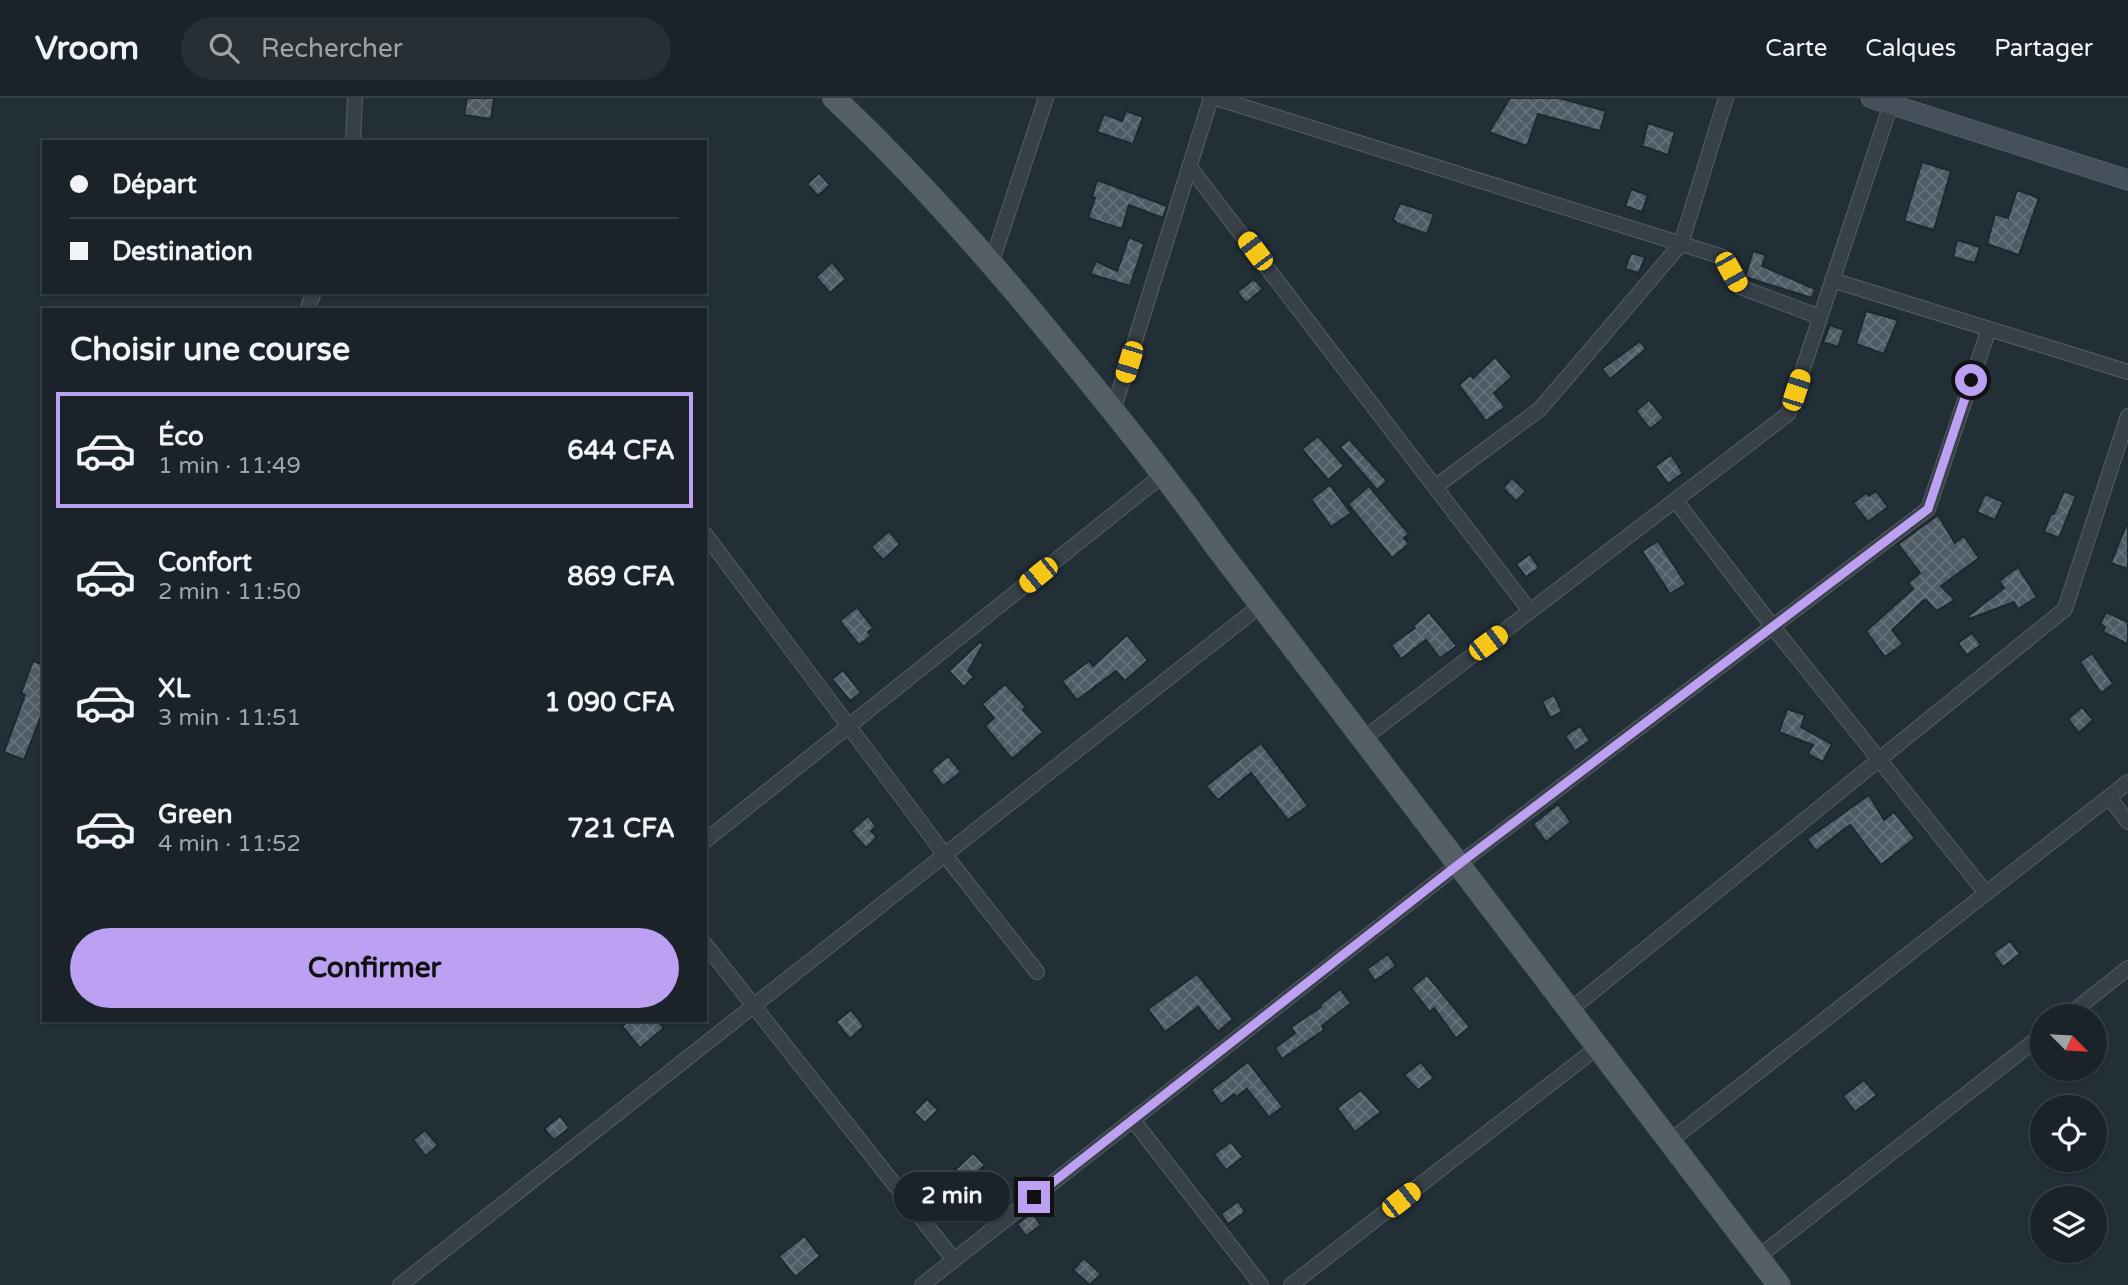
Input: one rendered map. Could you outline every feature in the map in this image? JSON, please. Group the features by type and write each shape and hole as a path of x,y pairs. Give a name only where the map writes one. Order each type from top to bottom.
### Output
{"main road":[{"path":"834,98 931,194 992,261 1164,474 1779,1285"},
{"path":"1871,98 2128,180"}],"street":[{"path":"354,140 355,98"},
{"path":"992,261 1046,98"},
{"path":"1113,411 1211,98"},
{"path":"1216,98 1723,257 1740,287 1820,317"},
{"path":"1435,487 1540,409 1681,244 1726,98"},
{"path":"1363,739 1788,414 1891,104"},
{"path":"1189,166 1530,611"},
{"path":"1832,280 2128,372"},
{"path":"922,1285 1459,864 1928,509 1989,329"},
{"path":"1570,1010 2065,609 2128,416"},
{"path":"707,839 1164,474"},
{"path":"1675,500 1986,893"},
{"path":"707,537 945,855 1037,972"},
{"path":"400,1285 1261,605"},
{"path":"1670,1141 2128,782"},
{"path":"2109,797 2128,822"},
{"path":"707,947 954,1260"},
{"path":"2082,1004 2128,968"},
{"path":"1758,1257 2030,1044"},
{"path":"1291,1285 1598,1047"},
{"path":"1133,1119 1261,1285"}],"building":[{"path":"467,98 494,98 491,119 464,115"},
{"path":"1510,98 1559,98 1606,111 1600,131 1538,114 1527,146 1489,132"},
{"path":"1126,111 1143,117 1133,144 1097,132 1104,114 1122,121"},
{"path":"1648,123 1675,132 1668,155 1642,146"},
{"path":"1922,162 1951,171 1934,230 1904,221"},
{"path":"819,173 830,185 818,196 807,184"},
{"path":"1097,180 1167,206 1163,218 1129,205 1122,229 1088,218 1095,198 1092,197"},
{"path":"1631,189 1648,195 1642,212 1625,206"},
{"path":"2017,190 2039,198 2019,255 1987,244 1995,214 2008,218"},
{"path":"1400,203 1434,214 1427,234 1393,219"},
{"path":"1129,237 1144,244 1130,286 1090,274 1096,261 1117,271"},
{"path":"1957,240 1980,247 1975,263 1953,257"},
{"path":"1753,251 1766,255 1762,266 1815,289 1812,298 1745,277"},
{"path":"1631,253 1645,257 1639,273 1625,269"},
{"path":"832,262 846,279 830,293 816,277"},
{"path":"1254,279 1263,289 1246,303 1237,292"},
{"path":"1866,311 1898,320 1884,354 1856,344"},
{"path":"1830,325 1844,330 1838,347 1823,342"},
{"path":"1640,341 1646,349 1610,379 1602,369"},
{"path":"1495,357 1512,377 1494,393 1505,407 1486,421 1459,385 1470,375 1473,378"},
{"path":"1649,400 1664,418 1650,429 1636,411"},
{"path":"1318,436 1344,466 1328,480 1302,449"},
{"path":"1349,439 1387,481 1377,490 1340,447"},
{"path":"1671,455 1683,473 1668,484 1655,466"},
{"path":"1512,478 1526,491 1516,501 1503,488"},
{"path":"1330,485 1351,513 1331,527 1311,499"},
{"path":"1369,486 1409,534 1404,538 1409,544 1392,558 1348,504"},
{"path":"1876,491 1888,507 1868,522 1853,503 1866,493 1869,496"},
{"path":"2064,491 2076,496 2059,538 2044,532"},
{"path":"1985,494 2003,502 1995,520 1977,512"},
{"path":"1938,515 1955,543 1964,536 1979,558 1941,586 1955,600 1936,611 1926,600 1923,601 1892,630 1903,644 1885,657 1866,631 1913,589 1908,583 1920,573 1898,544"},
{"path":"2128,523 2128,569 2111,563"},
{"path":"889,531 900,544 883,560 871,547"},
{"path":"1658,541 1686,584 1670,594 1642,551"},
{"path":"1530,554 1539,568 1526,577 1516,564"},
{"path":"2018,567 2037,597 2018,609 2014,602 1969,619 1968,616 2004,588 1999,581"},
{"path":"857,607 873,628 868,632 871,636 859,645 840,621"},
{"path":"1429,612 1457,646 1440,658 1426,640 1401,659 1391,645 1415,628 1413,626"},
{"path":"2106,612 2128,622 2128,644 2103,632 2105,627 2100,624"},
{"path":"1972,633 1981,645 1967,655 1958,643"},
{"path":"1127,635 1148,660 1125,681 1116,671 1077,700 1062,681 1089,661 1093,666"},
{"path":"980,642 983,645 968,671 974,677 964,687 949,671"},
{"path":"2092,653 2113,684 2101,693 2080,662"},
{"path":"33,661 42,664 42,713 24,760 4,752 25,695 21,693"},
{"path":"843,670 861,693 850,701 832,679"},
{"path":"1005,684 1026,707 1023,710 1043,732 1012,759 985,726 994,718 982,704"},
{"path":"1554,695 1562,712 1550,718 1542,701"},
{"path":"2082,707 2093,720 2079,733 2068,719"},
{"path":"1787,709 1805,715 1801,727 1832,744 1823,762 1808,754 1813,745 1779,732"},
{"path":"1580,726 1590,741 1575,751 1565,736"},
{"path":"1261,743 1308,806 1288,820 1251,773 1218,800 1206,786"},
{"path":"948,756 961,772 943,786 931,770"},
{"path":"1869,795 1884,820 1894,812 1915,838 1881,865 1850,825 1816,851 1807,839"},
{"path":"1558,804 1571,822 1546,842 1533,824"},
{"path":"868,816 876,826 871,831 877,837 866,848 851,831"},
{"path":"2010,941 2020,954 2003,967 1993,953"},
{"path":"1388,954 1396,966 1375,981 1367,969"},
{"path":"1197,974 1233,1019 1218,1032 1198,1007 1165,1032 1148,1009"},
{"path":"1427,975 1470,1027 1456,1038 1434,1008 1430,1012 1411,988"},
{"path":"1340,989 1351,1003 1322,1026 1324,1030 1282,1059 1275,1048 1295,1033 1291,1027 1321,1007 1320,1005"},
{"path":"851,1010 864,1026 850,1039 836,1022"},
{"path":"627,1022 659,1022 664,1028 640,1048 622,1026"},
{"path":"1248,1062 1283,1107 1269,1117 1247,1089 1236,1097 1234,1094 1221,1104 1211,1090"},
{"path":"1421,1062 1434,1078 1418,1090 1404,1075"},
{"path":"1864,1080 1877,1095 1855,1112 1843,1096"},
{"path":"1361,1090 1381,1112 1355,1132 1337,1108"},
{"path":"927,1099 938,1110 925,1123 914,1112"},
{"path":"560,1116 569,1128 554,1140 544,1129"},
{"path":"425,1130 438,1145 426,1156 413,1140"},
{"path":"1231,1142 1243,1157 1226,1170 1214,1154"},
{"path":"973,1153 985,1165 967,1182 955,1170"},
{"path":"1238,1201 1245,1212 1228,1224 1221,1214"},
{"path":"1032,1213 1041,1225 1026,1236 1017,1224"},
{"path":"804,1236 820,1256 795,1277 779,1256"},
{"path":"1084,1258 1101,1274 1090,1285 1073,1270"}],"route":[{"path":"1034,1197 1459,864 1928,509 1971,380"}]}
